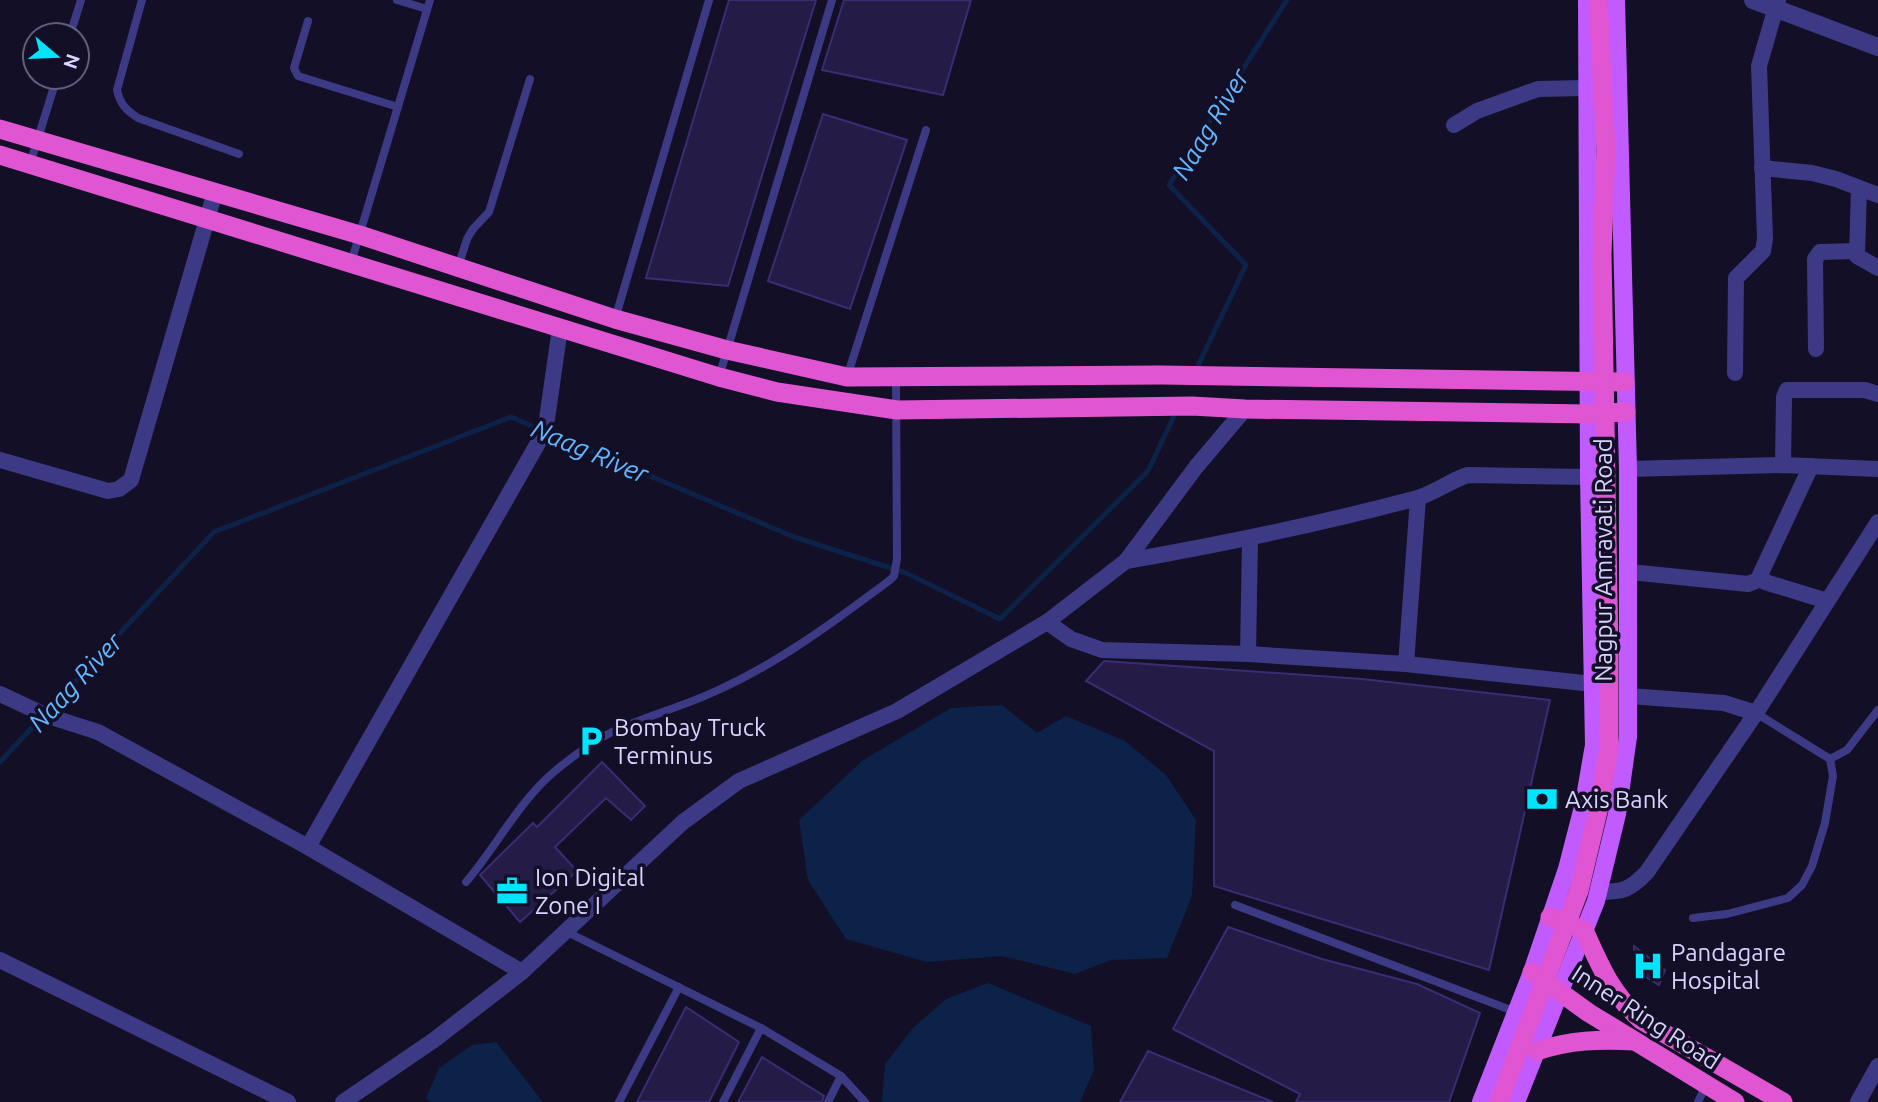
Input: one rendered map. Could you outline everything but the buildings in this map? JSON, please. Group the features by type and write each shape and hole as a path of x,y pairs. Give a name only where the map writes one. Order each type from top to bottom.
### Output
{"highway":[{"path":"1499,1102 1580,891 1609,749 1602,254 1606,150 1598,0"},
{"path":"0,129 360,235 615,319 727,350 847,377 1182,375 1625,382"},
{"path":"0,155 719,377 777,392 897,410 1192,406 1589,414 1626,412"},
{"name":"Inner Ring Road","path":"1550,917 1584,930 1610,985 1622,1003 1641,1020 1783,1102"},
{"name":"Inner Ring Road","path":"1532,972 1589,1013 1635,1041 1702,1093 1735,1102"},
{"path":"1537,1051 1578,1040 1635,1041"}],"main road":[{"name":"Nagpur Amravati Road","path":"1481,1102 1532,972 1567,869 1584,803 1594,745 1589,477 1587,0"},
{"name":"Nagpur Amravati Road","path":"1516,1102 1599,892 1617,814 1628,737 1630,572 1616,0"}],"street":[{"path":"1753,0 1777,4 1878,47"},
{"path":"1735,373 1736,278 1763,251 1765,239 1759,66 1777,4"},
{"path":"1454,125 1477,111 1538,89 1587,88"},
{"path":"1762,168 1812,173 1878,195"},
{"path":"1859,188 1856,251 1861,259 1878,268"},
{"path":"0,460 108,491 119,489 131,480 215,192"},
{"path":"1816,349 1817,254 1856,251"},
{"path":"547,419 560,328"},
{"path":"1783,465 1784,397 1787,390 1866,390 1878,394"},
{"path":"343,1102 434,1040 522,972 683,822 739,781 897,711 1047,622 1126,561 1196,467 1245,409"},
{"path":"308,847 542,436"},
{"path":"1628,469 1783,465 1878,469"},
{"path":"1761,579 1761,568 1811,466"},
{"path":"1126,561 1250,539 1418,498 1468,475 1589,477"},
{"path":"1406,664 1418,498"},
{"path":"1599,892 1621,892 1635,885 1647,872 1756,713 1878,522"},
{"path":"1248,654 1250,539"},
{"path":"1630,572 1748,584 1761,579 1827,601"},
{"path":"1047,622 1071,639 1102,650 1248,654 1406,664 1593,684"},
{"path":"0,694 45,715 98,732 308,847 522,972"},
{"path":"1629,696 1724,704 1756,713"},
{"path":"0,960 288,1102"},
{"path":"1858,1102 1878,1066"}],"lane":[{"path":"74,21 81,0"},
{"path":"142,0 117,90 126,111 138,118 239,154"},
{"path":"351,263 429,5 397,0"},
{"path":"615,319 709,0"},
{"path":"719,377 832,0"},
{"path":"308,21 294,68 298,76 398,107"},
{"path":"458,267 467,239 489,212 530,79"},
{"path":"30,164 53,91"},
{"path":"847,377 926,130"},
{"path":"466,882 529,797 572,757 610,733 715,692 757,671 827,626 894,576 896,378"},
{"path":"542,436 547,419"},
{"path":"1830,759 1847,751 1878,710"},
{"path":"1693,918 1727,914 1788,898 1802,885 1812,866 1825,823 1833,776 1830,759 1756,713"},
{"path":"1235,905 1516,1012"},
{"path":"565,931 761,1028 841,1076 865,1102"},
{"path":"619,1102 679,987"},
{"path":"723,1102 761,1028"},
{"path":"828,1102 841,1076"}],"water":[{"path":"1002,705 1037,733 1066,716 1125,741 1166,775 1196,820 1192,896 1167,958 1111,960 1075,974 1002,956 927,962 846,939 808,880 799,820 863,760 951,708"},
{"path":"988,983 1091,1026 1094,1070 1080,1102 882,1102 885,1064 913,1028 946,999"},
{"path":"496,1042 543,1102 430,1102 426,1098 439,1068 472,1045"}],"waterway":[{"name":"Naag River","path":"1195,372 1246,265 1169,185 1287,0"},
{"name":"Naag River","path":"0,762 214,532 511,417 794,537 906,573 1000,619 1148,471 1176,412"}],"place":[{"name":"Bombay Truck Terminus","path":"591,741"},
{"name":"Axis Bank","path":"1542,799"},
{"name":"Ion Digital Zone I","path":"512,891"},
{"name":"Pandagare Hospital","path":"1648,966"}]}
